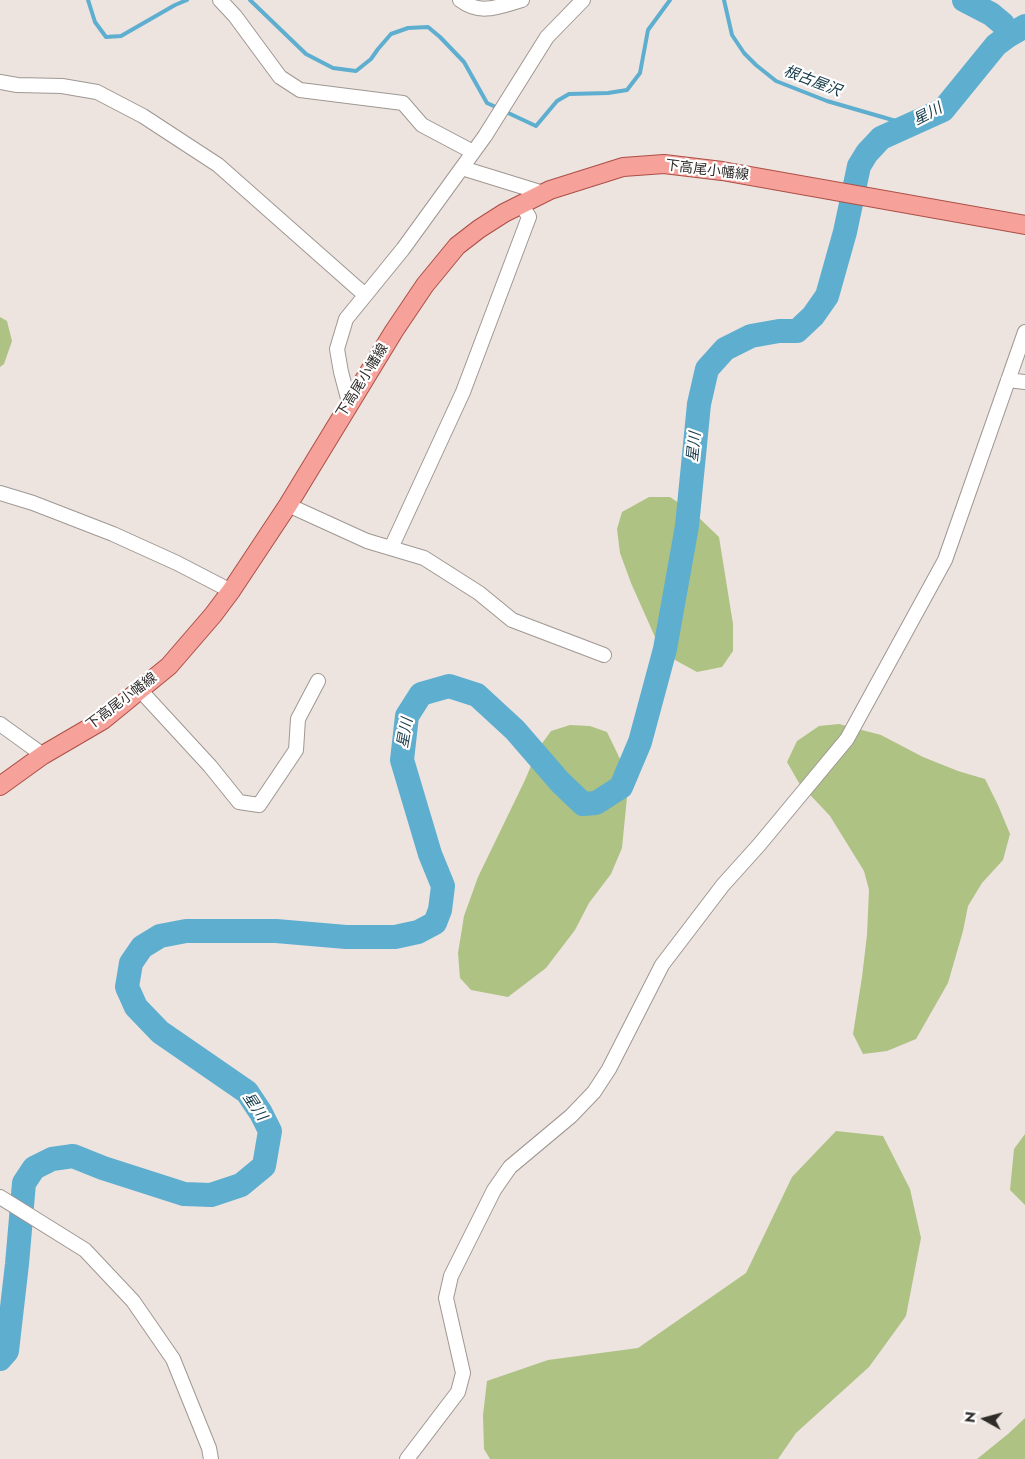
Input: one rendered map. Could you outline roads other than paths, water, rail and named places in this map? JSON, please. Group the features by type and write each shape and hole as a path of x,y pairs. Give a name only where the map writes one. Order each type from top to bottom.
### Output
{"main road":[{"name":"下高尾小幡線","path":"0,786 43,755 103,720 170,666 214,615 231,591 288,505 349,402 424,285 457,246 504,213 550,190 622,167 664,164 722,171 1025,225"}],"street":[{"path":"220,0 235,16 280,77 300,90 403,103 422,125 473,152"},
{"path":"460,0 468,6 487,9 522,0"},
{"path":"349,402 337,349 346,318 403,249 485,136 547,37 579,1"},
{"path":"0,82 18,85 62,86 97,92 144,116 218,165 365,295"},
{"path":"462,168 543,193"},
{"path":"391,548 463,392 529,217 521,204"},
{"path":"407,1459 458,1392 463,1373 446,1298 451,1276 494,1190 510,1167 571,1116 594,1092 609,1069 662,965 723,885 760,845 847,739 945,560 1025,332"},
{"path":"1008,380 1025,382"},
{"path":"0,493 34,503 113,534 177,563 231,591"},
{"path":"288,505 366,541 424,558 479,593 512,620 604,656"},
{"path":"140,690 210,766 239,802 258,805 296,750 298,719 318,681"},
{"path":"0,724 43,755"},
{"path":"0,1197 85,1250 133,1301 173,1359 209,1448 211,1459"}],"waterway":[{"name":"根古屋沢","path":"88,0 95,22 106,37 121,36 187,0"},
{"name":"根古屋沢","path":"250,0 306,54 333,68 356,71 371,59 391,34 408,28 428,27 464,62 487,103 498,108"},
{"name":"根古屋沢","path":"504,111 536,126 557,101 569,94 608,93 627,90 640,73 648,30 670,0"},
{"name":"根古屋沢","path":"724,0 732,35 744,53 776,81 827,101 896,121 904,127"},
{"path":"964,0 991,14 1003,24 1008,36"},
{"name":"星川","path":"0,1359 7,1351 24,1183 34,1168 52,1159 73,1156 103,1168 184,1194 211,1195 241,1185 264,1166 270,1131 247,1092 160,1032 136,1007 127,987 131,963 142,947 160,936 186,931 276,931 346,937 395,937 418,932 435,923 440,910 443,886 430,854 402,760 407,716 421,694 449,686 477,695 515,730 560,782 583,804 596,803 621,787 640,742 665,649 687,526 699,404 707,369 725,349 751,336 779,331 797,331 813,316 827,296 845,232 859,166 867,153 881,138 943,110 996,45 1025,26"}]}
